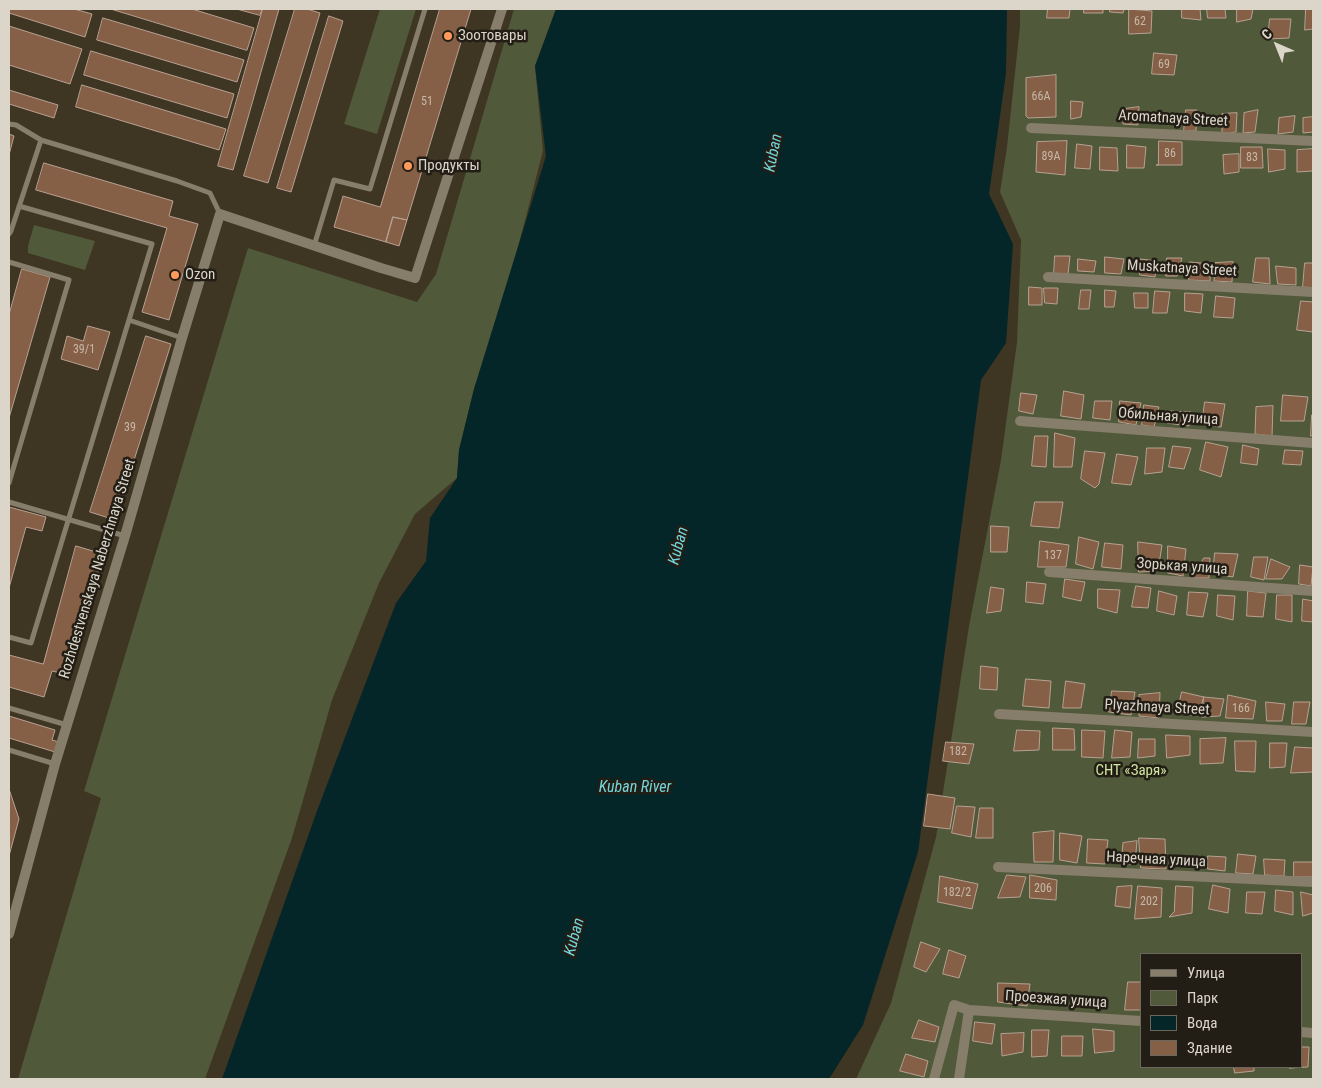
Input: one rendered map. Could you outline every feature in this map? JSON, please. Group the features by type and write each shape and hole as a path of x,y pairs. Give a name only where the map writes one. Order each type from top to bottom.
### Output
{"street":[{"path":"220,214 415,278 502,9"},
{"name":"Aromatnaya Street","path":"1031,128 1313,141"},
{"name":"Rozhdestvenskaya Naberzhnaya Street","path":"9,934 55,764 125,536 220,214"},
{"name":"Muskatnaya Street","path":"1048,276 1313,292"},
{"name":"Обильная улица","path":"1020,421 1313,443"},
{"name":"Зорькая улица","path":"1049,572 1313,591"},
{"name":"Plyazhnaya Street","path":"999,714 1313,732"},
{"name":"Наречная улица","path":"998,867 1313,882"},
{"name":"Проезжая улица","path":"934,1079 954,1005 969,1010 1140,1021"},
{"path":"959,1079 969,1010"}],"lane":[{"path":"314,246 334,180 370,188 425,9"},
{"path":"9,124 16,125 41,140 178,181 210,193 220,214"},
{"path":"9,234 41,140"},
{"path":"9,637 31,643 152,244 19,206"},
{"path":"9,262 69,280 9,483"},
{"path":"129,320 182,338"},
{"path":"9,502 125,536"},
{"path":"9,708 67,725"},
{"path":"9,750 55,764"}],"green space":[{"path":"380,9 416,9 377,134 344,124"},
{"path":"514,9 556,9 535,66 543,151 513,267 474,389 459,450 457,478 415,514 379,583 332,700 292,838 205,1079 18,1079 101,798 84,791 248,248 417,302 436,274"},
{"name":"СНТ «Заря»","path":"1020,9 1313,9 1313,1079 856,1079 891,1003 936,837 969,626 1001,460 1017,342 1021,240 1000,192 1007,147 1020,26"},
{"path":"34,225 95,241 85,270 28,253"}],"water":[{"name":"Kuban River","path":"556,9 1007,9 1006,73 989,194 1013,244 1006,343 981,380 918,852 863,1025 829,1079 222,1079 317,811 396,603 426,561 430,518 457,478 459,450 474,389 546,156 535,66"}],"building":[{"path":"9,9 74,9 92,14 85,37 9,13"},
{"path":"111,9 192,9 254,28 247,50"},
{"path":"237,9 262,9 260,15"},
{"path":"263,9 279,9 233,170 218,166"},
{"path":"295,9 307,9 320,13 268,183 244,176"},
{"path":"440,9 471,9 407,220 393,217 386,242 334,227 343,196 380,207"},
{"path":"1048,9 1070,9 1069,18 1047,18"},
{"path":"1084,9 1103,9 1103,13 1084,13"},
{"path":"1110,9 1124,9 1123,13 1110,12"},
{"path":"1129,9 1152,11 1151,33 1129,34"},
{"path":"1182,9 1200,9 1201,20 1182,18"},
{"path":"1207,9 1225,9 1226,18 1208,18"},
{"path":"1237,9 1253,9 1251,19 1237,22"},
{"path":"1306,9 1313,9 1313,29 1305,30"},
{"path":"329,16 343,21 291,192 277,188"},
{"path":"103,18 244,60 237,82 97,40"},
{"path":"1270,19 1291,19 1289,38 1268,39"},
{"path":"9,26 82,49 70,84 9,65"},
{"path":"91,51 234,94 227,118 84,75"},
{"path":"1154,53 1177,55 1174,75 1152,74"},
{"path":"1056,75 1056,117 1028,118 1026,116 1026,78"},
{"path":"82,85 226,129 219,150 76,107"},
{"path":"9,90 58,105 54,118 9,104"},
{"path":"1071,101 1083,102 1081,117 1071,119"},
{"path":"1139,107 1138,125 1123,124 1124,109"},
{"path":"1186,110 1197,110 1196,131 1184,131"},
{"path":"1258,110 1255,132 1243,133 1244,113"},
{"path":"1237,113 1236,132 1222,134 1222,114"},
{"path":"1295,116 1293,132 1278,134 1279,118"},
{"path":"1313,117 1313,132 1303,133 1303,118"},
{"path":"9,134 14,136 9,155"},
{"path":"1067,141 1065,175 1036,172 1037,142"},
{"path":"1159,141 1182,142 1182,165 1158,165"},
{"path":"1077,144 1092,146 1090,169 1075,168"},
{"path":"1127,145 1146,147 1144,168 1127,168"},
{"path":"1100,147 1117,148 1118,171 1100,170"},
{"path":"1241,147 1262,147 1263,168 1241,168"},
{"path":"1268,149 1285,150 1285,169 1269,172"},
{"path":"1313,149 1313,171 1297,172 1297,150"},
{"path":"1239,154 1239,172 1224,174 1223,155"},
{"path":"44,163 173,201 169,216 198,224 169,320 142,312 167,228 36,190"},
{"path":"393,217 407,220 399,246 386,242"},
{"path":"1055,256 1070,256 1068,274 1054,274"},
{"path":"1105,257 1124,259 1121,274 1105,273"},
{"path":"1167,258 1182,258 1177,276 1166,276"},
{"path":"1256,258 1269,258 1270,284 1253,282"},
{"path":"1078,259 1096,261 1094,272 1078,271"},
{"path":"1140,259 1157,261 1155,277 1140,275"},
{"path":"1190,262 1211,264 1210,281 1189,280"},
{"path":"1233,262 1232,282 1214,281 1215,263"},
{"path":"1305,263 1313,263 1313,288 1303,287"},
{"path":"1276,266 1296,268 1296,285 1278,284"},
{"path":"22,269 50,277 9,418 9,315"},
{"path":"1029,287 1042,288 1042,305 1029,305"},
{"path":"1044,288 1058,288 1057,304 1045,303"},
{"path":"1081,290 1091,290 1089,309 1079,309"},
{"path":"1105,290 1116,291 1114,307 1105,307"},
{"path":"1155,291 1170,292 1167,313 1153,313"},
{"path":"1134,293 1148,293 1148,308 1135,308"},
{"path":"1185,293 1203,294 1201,313 1185,311"},
{"path":"1216,296 1235,298 1233,318 1214,317"},
{"path":"1301,301 1313,302 1313,332 1297,330"},
{"path":"88,326 110,332 98,370 61,359 67,336 83,341"},
{"path":"146,336 171,344 115,520 90,512"},
{"path":"1064,391 1084,395 1081,419 1061,416"},
{"path":"1021,393 1037,395 1033,414 1019,411"},
{"path":"1283,395 1308,397 1304,421 1281,421"},
{"path":"1095,401 1112,401 1110,420 1093,418"},
{"path":"1120,401 1141,403 1136,425 1119,422"},
{"path":"1205,402 1225,404 1221,427 1202,425"},
{"path":"1144,405 1159,407 1154,427 1142,425"},
{"path":"1273,406 1272,436 1255,434 1256,407"},
{"path":"1168,411 1191,412 1189,426 1167,423"},
{"path":"1312,415 1313,436 1311,436"},
{"path":"1055,433 1075,438 1072,467 1054,467"},
{"path":"1035,436 1048,436 1046,467 1032,466"},
{"path":"1206,442 1228,447 1221,477 1200,470"},
{"path":"1243,445 1259,449 1257,465 1241,463"},
{"path":"1173,446 1191,448 1184,469 1169,467"},
{"path":"1147,448 1165,448 1162,472 1145,474"},
{"path":"1285,450 1303,451 1301,465 1283,464"},
{"path":"1085,451 1105,453 1099,484 1095,488 1081,479"},
{"path":"1117,454 1138,457 1131,485 1112,483"},
{"path":"1035,502 1063,502 1059,528 1031,526"},
{"path":"9,507 46,517 42,531 26,527 9,588"},
{"path":"991,526 1009,527 1007,552 991,552"},
{"path":"1079,537 1099,542 1093,569 1076,564"},
{"path":"1040,541 1069,545 1066,567 1038,567"},
{"path":"1138,542 1162,545 1158,571 1139,572"},
{"path":"1105,543 1123,545 1121,569 1102,567"},
{"path":"76,546 103,554 69,675 52,671 44,697 9,687 9,655 43,664"},
{"path":"1168,546 1186,549 1183,576 1168,573"},
{"path":"1215,553 1238,554 1233,577 1213,574"},
{"path":"1254,557 1268,557 1264,580 1251,577"},
{"path":"1204,558 1210,558 1209,578 1193,578"},
{"path":"1271,559 1290,567 1282,579 1266,579"},
{"path":"1300,565 1313,567 1311,586 1299,584"},
{"path":"1065,579 1085,582 1081,601 1063,597"},
{"path":"1027,582 1046,584 1043,604 1026,602"},
{"path":"1136,586 1151,588 1148,608 1132,607"},
{"path":"991,587 1004,589 1001,611 987,613"},
{"path":"1098,589 1120,590 1117,613 1098,608"},
{"path":"1159,591 1177,596 1174,615 1157,611"},
{"path":"1248,591 1266,593 1263,617 1247,616"},
{"path":"1189,592 1208,593 1203,617 1187,615"},
{"path":"1218,595 1235,596 1233,620 1217,616"},
{"path":"1277,595 1292,595 1292,622 1276,619"},
{"path":"1303,599 1313,601 1313,622 1302,621"},
{"path":"981,666 998,668 997,690 980,689"},
{"path":"1026,679 1051,681 1049,708 1023,706"},
{"path":"1066,681 1085,684 1081,708 1063,708"},
{"path":"1112,691 1135,692 1131,715 1109,712"},
{"path":"1182,692 1204,697 1197,716 1177,713"},
{"path":"1160,693 1159,718 1139,716 1139,695"},
{"path":"1228,695 1256,701 1253,719 1226,718"},
{"path":"1204,697 1224,699 1220,716 1202,717"},
{"path":"1266,702 1285,704 1282,721 1267,721"},
{"path":"1294,702 1310,702 1306,724 1292,724"},
{"path":"9,716 55,730 52,740 59,742 55,752 9,738"},
{"path":"1053,728 1074,729 1075,750 1053,750"},
{"path":"1017,730 1040,731 1039,750 1014,751"},
{"path":"1082,730 1105,731 1103,758 1082,757"},
{"path":"1115,730 1132,732 1130,757 1112,758"},
{"path":"1166,735 1190,736 1190,755 1167,758"},
{"path":"1226,738 1223,763 1200,764 1200,739"},
{"path":"1139,739 1155,739 1155,756 1138,758"},
{"path":"1235,741 1256,741 1255,772 1236,771"},
{"path":"946,742 974,744 969,764 943,761"},
{"path":"1270,743 1287,743 1285,767 1270,768"},
{"path":"1295,747 1313,748 1313,772 1291,773"},
{"path":"9,789 19,819 9,856"},
{"path":"928,794 955,798 950,829 924,826"},
{"path":"957,806 975,807 971,837 952,833"},
{"path":"980,808 993,808 993,838 976,838"},
{"path":"1054,831 1053,862 1034,862 1033,833"},
{"path":"1060,833 1082,836 1077,863 1060,860"},
{"path":"1139,838 1165,839 1166,869 1141,868"},
{"path":"1088,839 1108,840 1105,864 1087,863"},
{"path":"1137,841 1135,864 1121,864 1123,843"},
{"path":"1238,854 1256,856 1253,874 1236,873"},
{"path":"1208,856 1226,857 1225,871 1208,869"},
{"path":"1264,859 1285,860 1284,876 1265,875"},
{"path":"1294,862 1313,862 1313,877 1294,877"},
{"path":"1007,875 1026,877 1020,897 998,898"},
{"path":"1030,875 1057,880 1056,900 1030,898"},
{"path":"940,876 978,884 972,909 938,902"},
{"path":"1213,885 1230,889 1228,913 1209,909"},
{"path":"1132,886 1130,908 1115,906 1117,887"},
{"path":"1138,886 1162,888 1161,917 1135,919"},
{"path":"1176,886 1193,887 1192,913 1169,917 1174,912"},
{"path":"1276,890 1293,892 1293,915 1275,911"},
{"path":"1247,892 1265,892 1262,914 1246,913"},
{"path":"1301,892 1313,895 1313,913 1303,916"},
{"path":"921,942 940,949 926,972 914,967"},
{"path":"949,950 966,956 959,978 943,974"},
{"path":"1128,982 1140,982 1140,1010 1125,1010"},
{"path":"998,983 1030,984 1027,1006 998,1002"},
{"path":"919,1020 939,1027 935,1042 912,1038"},
{"path":"975,1022 995,1024 992,1044 973,1041"},
{"path":"1093,1029 1114,1031 1114,1051 1095,1053"},
{"path":"1032,1030 1049,1030 1047,1056 1032,1057"},
{"path":"1024,1033 1023,1052 1002,1056 1001,1034"},
{"path":"1062,1036 1083,1036 1082,1056 1062,1056"},
{"path":"1302,1047 1309,1047 1308,1067 1302,1067"},
{"path":"906,1054 928,1061 924,1077 900,1071"},
{"path":"1234,1068 1254,1068 1254,1071 1235,1073"}],"place":[{"name":"Зоотовары","path":"448,36"},
{"name":"Продукты","path":"408,166"},
{"name":"Ozon","path":"175,275"}],"water label":[{"name":"Kuban","path":"774,153"},
{"name":"Kuban","path":"679,546"},
{"name":"Kuban","path":"575,937"}]}
